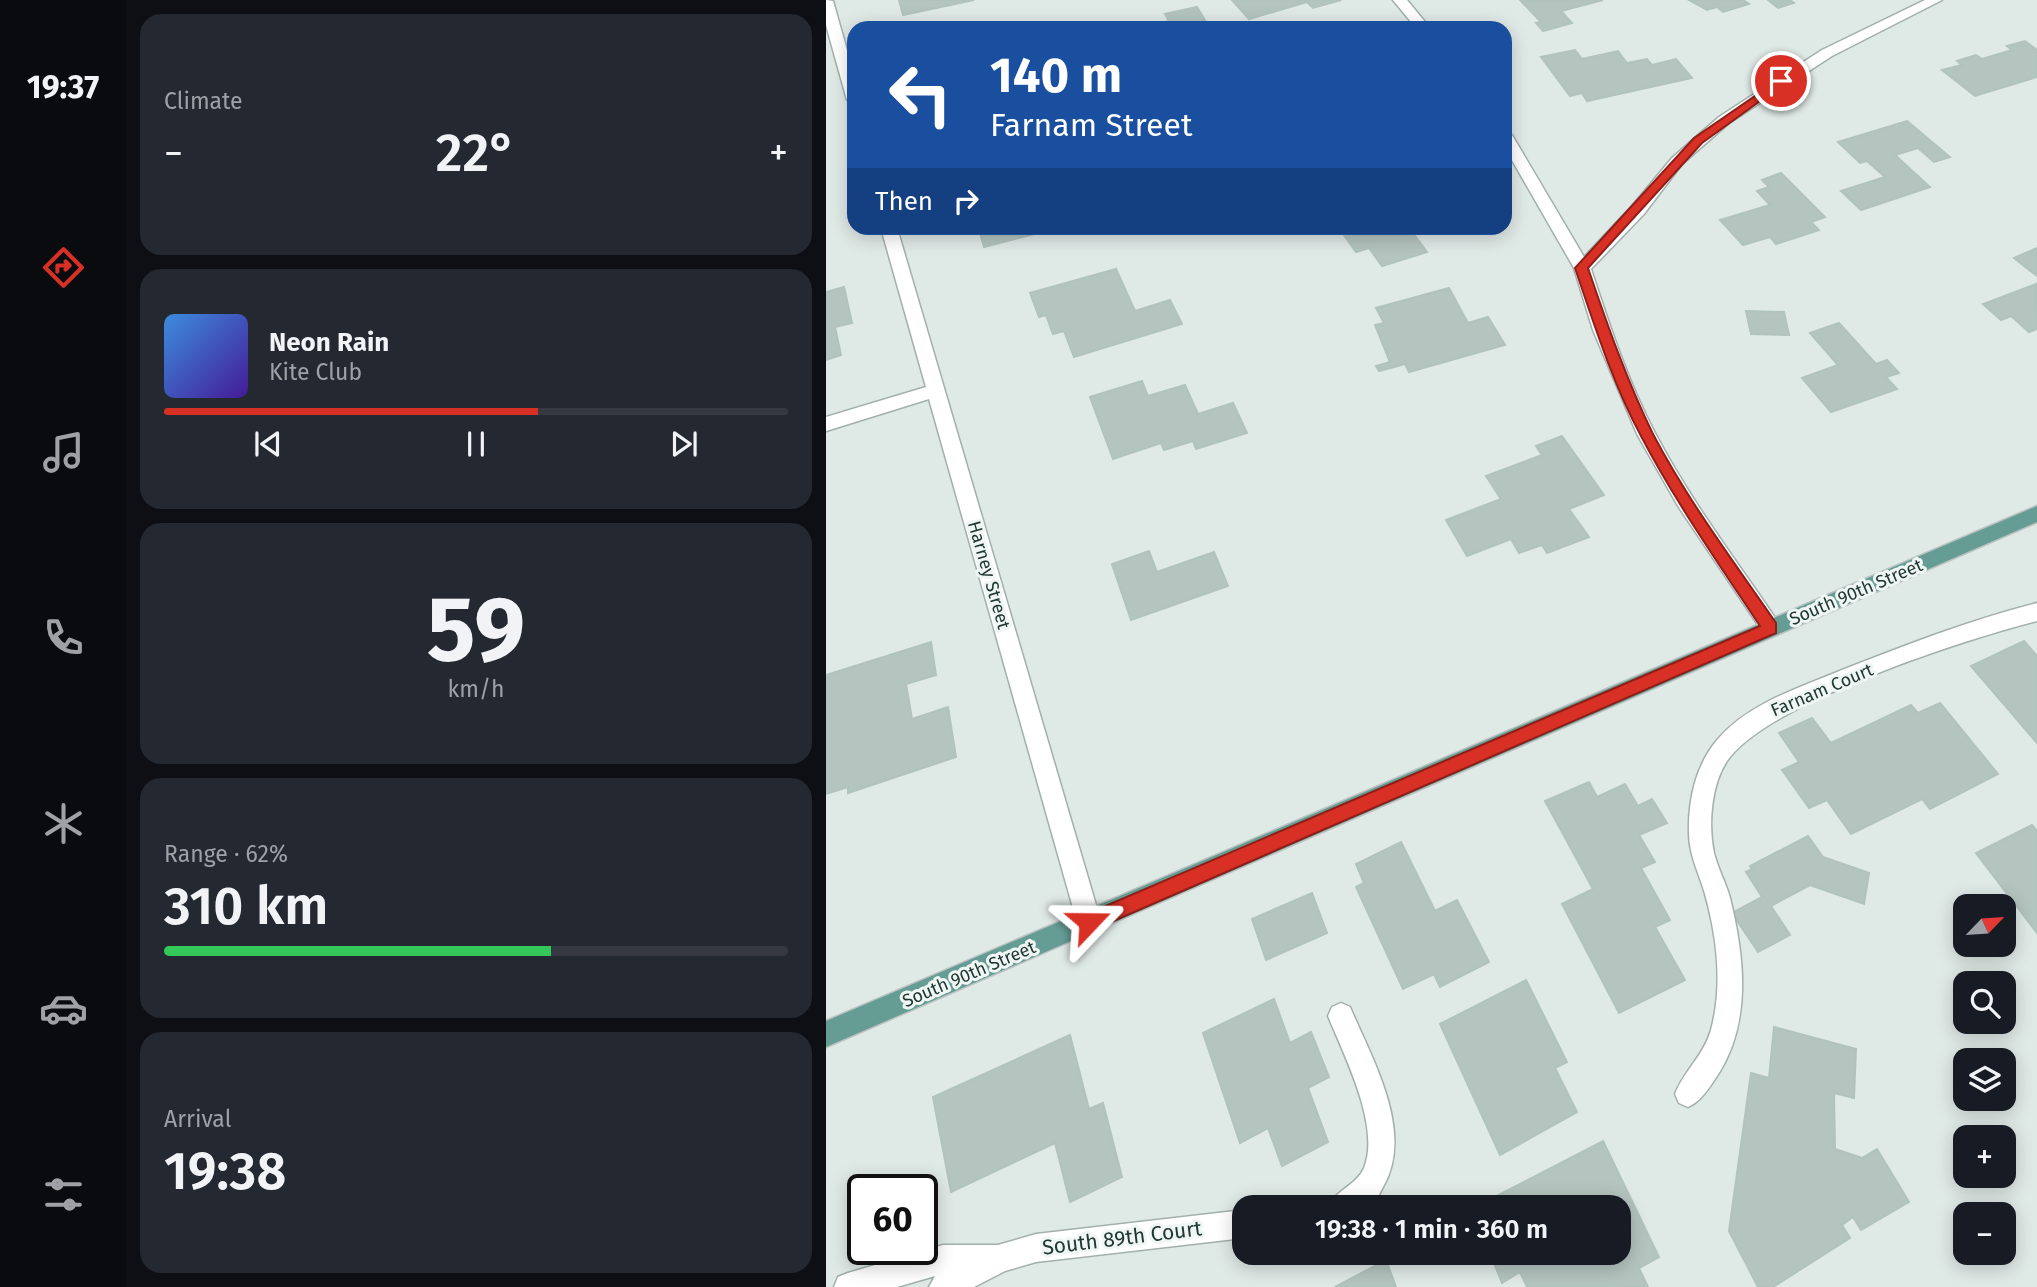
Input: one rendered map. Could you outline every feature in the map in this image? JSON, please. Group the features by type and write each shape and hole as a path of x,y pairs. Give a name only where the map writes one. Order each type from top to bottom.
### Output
{"main road":[{"name":"South 90th Street","path":"826,1034 2037,514"}],"street":[{"path":"1400,0 1417,21"},
{"path":"1582,268 1637,210 1677,161 1724,120 1827,53 1935,0"},
{"path":"826,1 847,75"},
{"path":"1512,147 1582,268 1602,330 1646,434 1685,502 1771,628"},
{"name":"Harney Street","path":"891,235 1089,922"},
{"path":"826,424 936,390"},
{"name":"Farnam Court","path":"1688,1094 1717,1051 1731,1000 1730,964 1716,892 1701,846 1700,820 1712,765 1726,744 1783,705 1949,637 2037,612"},
{"path":"1341,1016 1376,1104 1382,1131 1381,1157 1375,1176 1361,1195"},
{"name":"South 89th Court","path":"943,1287 1001,1258 1036,1248 1232,1225"},
{"name":"South 89th Court","path":"848,1287 943,1259 1001,1258"}],"building":[{"path":"899,0 974,0 903,15"},
{"path":"1232,0 1341,0 1313,8 1307,2 1249,19"},
{"path":"1603,0 1561,11 1572,23 1543,31 1536,23 1541,22 1521,1"},
{"path":"1689,0 1743,0 1749,4 1723,12 1717,7 1707,10"},
{"path":"1768,0 1790,0 1794,3 1778,8"},
{"path":"1197,7 1206,21 1169,21 1165,14"},
{"path":"2025,41 2037,50 2037,77 1975,96 1942,70 1962,65 1957,61 1976,55 1982,59 2012,50 2007,46"},
{"path":"1575,50 1582,59 1618,51 1627,63 1647,59 1652,65 1676,59 1692,78 1587,101 1582,93 1570,96 1541,57"},
{"path":"1907,121 1950,157 1934,162 1918,148 1895,155 1930,187 1861,210 1841,191 1885,177 1867,161 1860,163 1838,142"},
{"path":"1781,173 1825,217 1811,222 1819,230 1776,244 1770,237 1743,245 1720,220 1770,205 1757,191 1769,187 1762,180"},
{"path":"981,235 1031,235 984,247"},
{"path":"1344,235 1414,235 1427,252 1382,266 1369,248 1356,252"},
{"path":"2037,248 2037,276 2014,258"},
{"path":"1116,269 1135,311 1170,300 1182,324 1074,357 1064,331 1053,334 1046,315 1039,317 1030,293"},
{"path":"2036,284 2037,329 2029,332 2011,316 2001,320 1983,304"},
{"path":"844,287 852,323 835,327 841,355 826,360 826,292"},
{"path":"1449,288 1468,323 1488,317 1505,345 1409,372 1405,364 1379,371 1376,366 1390,362 1375,325 1384,323 1376,308"},
{"path":"1746,311 1784,312 1789,335 1751,334"},
{"path":"1839,323 1876,364 1887,360 1899,373 1886,377 1897,389 1831,412 1802,378 1838,365 1810,333"},
{"path":"1142,381 1148,396 1185,385 1198,414 1233,403 1247,433 1196,449 1193,441 1164,450 1161,443 1113,459 1090,397"},
{"path":"1562,436 1604,495 1569,509 1589,537 1547,553 1542,545 1519,553 1511,539 1467,556 1446,520 1501,499 1486,476 1542,455 1536,446"},
{"path":"1149,551 1157,572 1214,552 1228,586 1131,620 1112,564"},
{"path":"2024,641 2037,656 2037,743 1971,666"},
{"path":"931,642 936,675 906,684 912,719 948,707 956,757 848,793 848,787 826,794 826,675"},
{"path":"1940,703 1998,774 1930,809 1922,799 1851,834 1827,800 1809,808 1782,770 1799,762 1779,733 1812,718 1831,743 1911,705 1918,713"},
{"path":"1589,782 1597,797 1625,784 1638,806 1652,799 1667,823 1639,835 1655,862 1641,868 1670,920 1655,927 1685,980 1619,1013 1562,904 1593,889 1545,801"},
{"path":"2032,825 2037,831 2037,933 2016,905 2016,894 2007,894 1976,853"},
{"path":"1808,836 1823,857 1869,873 1864,904 1810,885 1771,906 1790,935 1758,952 1732,913 1762,897 1746,872 1752,869 1750,866"},
{"path":"1401,842 1435,911 1457,900 1489,962 1440,987 1434,974 1403,989 1356,887 1364,883 1356,864"},
{"path":"1312,893 1327,933 1266,960 1252,919"},
{"path":"1526,980 1567,1062 1555,1068 1577,1112 1500,1155 1440,1024"},
{"path":"1274,999 1290,1043 1311,1032 1329,1077 1308,1088 1328,1142 1282,1166 1268,1128 1240,1143 1203,1033"},
{"path":"1774,1027 1856,1049 1854,1098 1834,1093 1835,1149 1862,1158 1877,1149 1909,1202 1861,1230 1853,1217 1842,1225 1850,1238 1773,1287 1758,1287 1729,1231 1751,1073 1769,1078"},
{"path":"1070,1035 1089,1109 1103,1103 1122,1177 1070,1202 1055,1143 951,1192 933,1097"},
{"path":"1603,1141 1629,1195 1499,1195"},
{"path":"1631,1199 1659,1257 1639,1268 1648,1287 1527,1287 1520,1272 1502,1283 1495,1265 1631,1265"},
{"path":"1377,1265 1388,1265 1396,1287 1335,1287"}],"route":[{"path":"1089,922 1771,628 1685,502 1646,434 1602,330 1582,268 1698,141 1781,81"}]}
